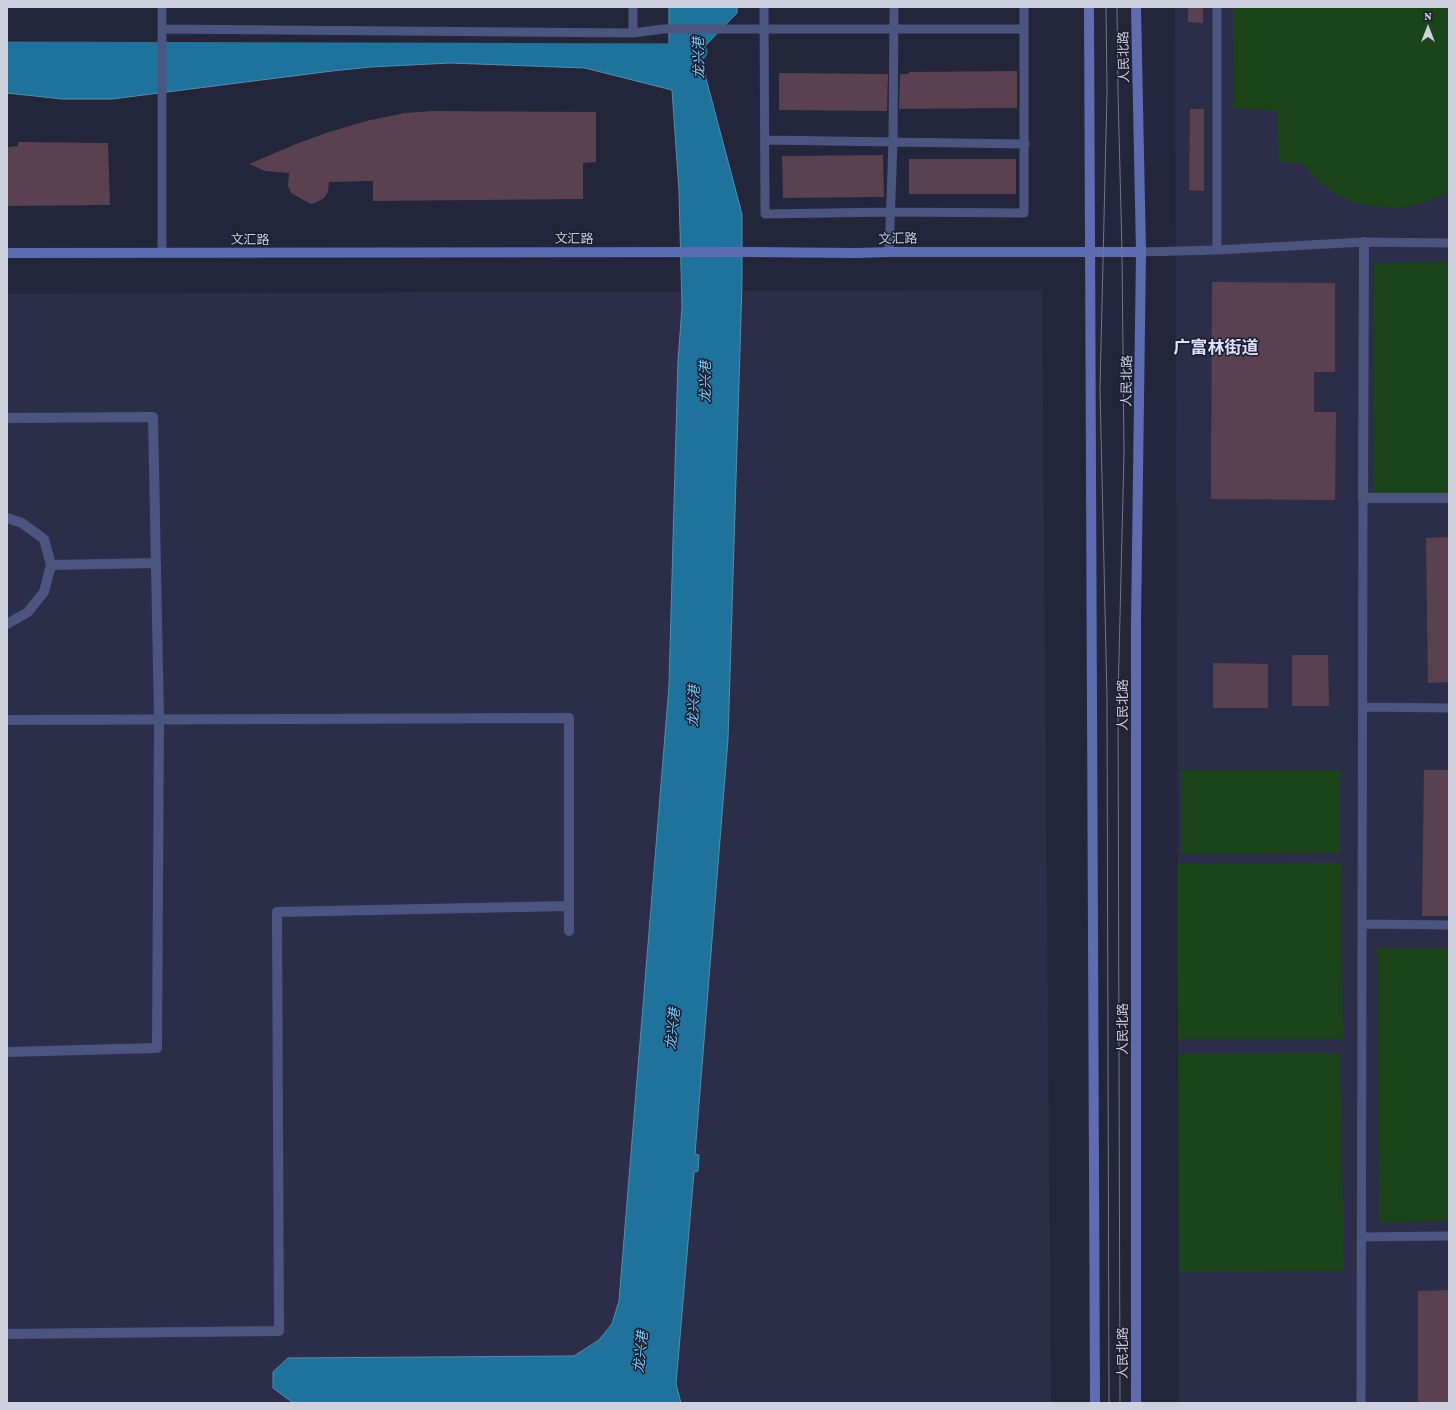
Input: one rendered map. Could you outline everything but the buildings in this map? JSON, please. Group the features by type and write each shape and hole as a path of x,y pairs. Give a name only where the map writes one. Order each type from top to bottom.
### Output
{"main road":[{"path":"1089,7 1094,1403"},
{"name":"人民北路","path":"1136,7 1141,252 1136,623 1136,1403"},
{"name":"文汇路","path":"7,253 1141,252"}],"street":[{"path":"1364,242 1363,498 1449,498"},
{"path":"7,418 153,417 160,719 157,1048 7,1052"},
{"path":"7,518 22,523 44,539 51,565 44,592 28,612 7,624"},
{"path":"51,565 156,564"},
{"path":"7,720 569,718 569,931"},
{"path":"7,1334 279,1331 277,912 569,906"}],"lane":[{"path":"162,7 162,253"},
{"path":"633,7 633,33"},
{"path":"764,7 765,214 891,212 1024,213 1024,7"},
{"path":"889,252 893,142 894,7"},
{"path":"1217,7 1217,250"},
{"path":"163,29 633,33 663,29 1024,29"},
{"path":"765,140 1025,144"},
{"path":"1141,252 1217,250 1364,242 1449,242"},
{"path":"1361,1403 1363,498"},
{"path":"1363,707 1449,708"},
{"path":"1362,924 1449,925"},
{"path":"1362,1237 1449,1236"}],"shaded area":[{"path":"1175,7 1449,7 1449,1403 1179,1403"},
{"path":"1042,290 1051,1403 7,1403 7,294"}],"green space":[{"path":"1233,7 1449,7 1449,192 1412,206 1397,208 1364,205 1353,202 1332,192 1313,176 1303,163 1279,162 1277,111 1234,108"},
{"path":"1449,262 1449,494 1373,494 1374,263"},
{"path":"1181,770 1340,770 1340,853 1181,854"},
{"path":"1341,863 1343,1039 1178,1039 1177,864"},
{"path":"1378,948 1449,948 1449,1221 1379,1223"},
{"path":"1340,1053 1344,1271 1179,1272 1178,1054"}],"water":[{"name":"龙兴港","path":"669,7 737,7 737,13 699,52 742,214 742,284 728,739 695,1154 699,1155 698,1171 694,1172 676,1384 681,1403 292,1402 273,1388 273,1372 288,1358 574,1356 599,1340 612,1324 619,1301 669,686 678,361 682,307 679,191 672,90 585,68 450,63 371,67 332,71 112,99 62,99 7,93 7,55 669,52"}],"waterway":[{"name":"龙兴港","path":"7,50 699,52"}],"tram line":[{"path":"1106,7 1107,91 1100,389 1107,698 1109,1403"},
{"path":"1117,7 1124,453 1118,698 1120,1403"}],"district":[{"name":"广富林街道","path":"1216,348"}]}
